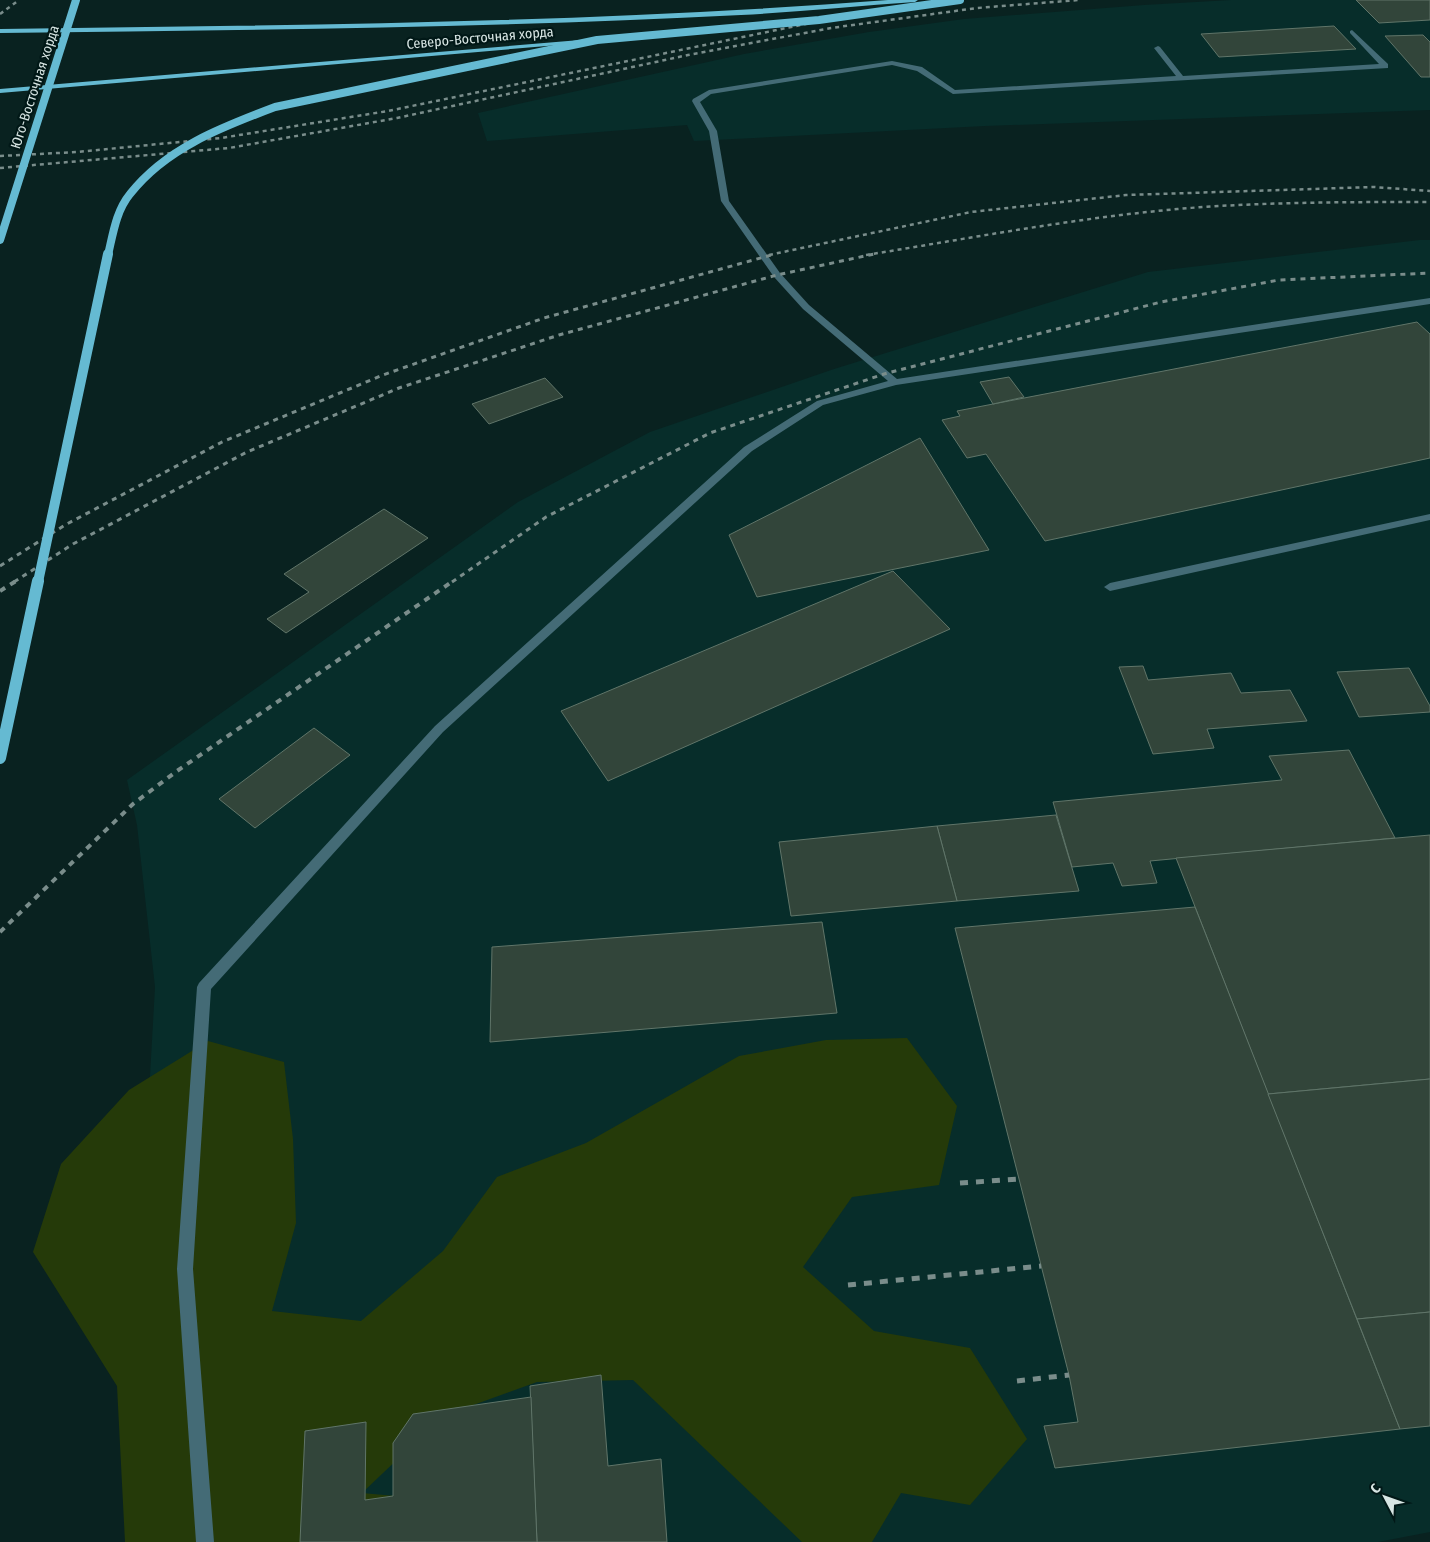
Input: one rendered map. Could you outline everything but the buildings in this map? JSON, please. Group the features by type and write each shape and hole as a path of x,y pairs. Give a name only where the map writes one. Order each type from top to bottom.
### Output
{"main road":[{"name":"Юго-Восточная хорда","path":"0,240 76,0"},
{"path":"0,31 320,27 598,20 744,13 915,0"},
{"name":"Северо-Восточная хорда","path":"0,91 819,20 960,0"},
{"path":"0,758 115,223 129,195 156,168 190,143 229,124 275,108 597,40"}],"lane":[{"path":"895,382 806,307 777,275 725,201 713,132 696,101 709,92 892,63 919,69 953,92 1385,66 1352,32"},
{"path":"1158,48 1181,78"},
{"path":"205,1542 185,1269 204,987 438,729 748,449 820,403 895,382 1430,301"},
{"path":"1110,587 1430,517"}],"shaded area":[{"path":"1231,0 1430,0 1430,110 985,126 694,141 687,125 487,141 478,113 744,54 869,32 964,19"},
{"path":"1430,240 1430,1532 1378,1542 155,1542 139,1272 155,987 137,825 127,780 518,502 650,432 834,369 1148,272"}],"green space":[{"path":"907,1038 957,1106 939,1185 852,1197 803,1267 874,1331 970,1348 1027,1439 970,1505 901,1493 872,1542 802,1542 633,1380 537,1382 443,1416 362,1493 462,1502 552,1542 125,1542 117,1386 33,1252 61,1164 129,1090 208,1041 284,1062 293,1139 296,1223 272,1311 361,1321 443,1251 497,1177 586,1143 739,1056 826,1040"}],"railway":[{"path":"0,14 19,0"},
{"path":"0,156 77,152 221,138 388,111 815,22 957,0"},
{"path":"0,168 229,148 397,118 688,55 831,28 977,8 1079,0"},
{"path":"769,255 971,212 1126,195 1374,187 1430,191"},
{"path":"866,255 1118,215 1203,207 1345,202 1430,202"},
{"path":"0,566 65,525 222,442 383,375 544,318 775,254"},
{"path":"14,582 73,544 247,452 399,388 559,335 777,275 874,254"},
{"path":"452,582 546,517 710,433 884,374 1161,302 1279,280 1430,273"},
{"path":"0,591 16,581"},
{"path":"0,932 133,804 177,771 453,581"},
{"path":"960,1183 1019,1179"},
{"path":"848,1285 1041,1266"},
{"path":"1017,1381 1069,1375"}]}
